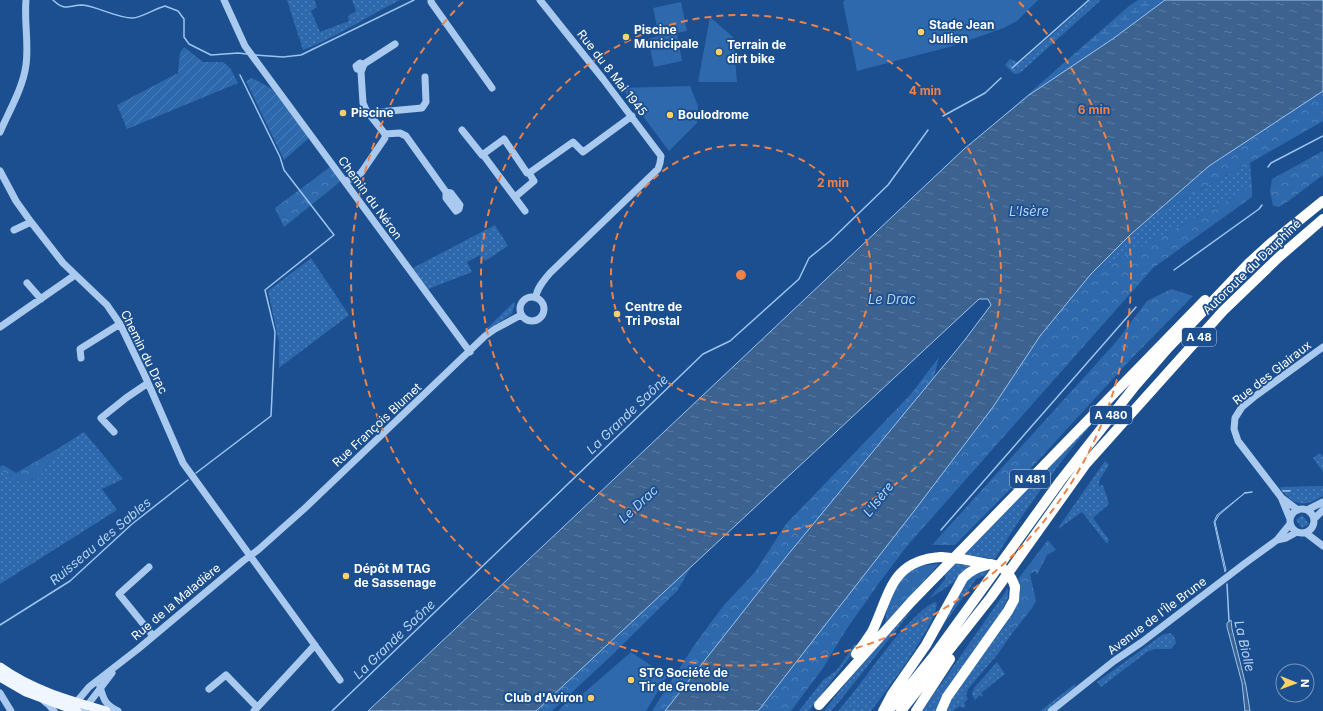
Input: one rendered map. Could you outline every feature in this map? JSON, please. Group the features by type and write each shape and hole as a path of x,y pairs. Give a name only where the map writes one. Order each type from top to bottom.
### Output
{"highway":[{"name":"Autoroute du Dauphiné","path":"1251,262 1323,201"},
{"name":"Autoroute du Dauphiné","path":"991,597 1085,465 1223,311 1278,257 1323,219"},
{"name":"N 481","path":"817,708 911,602 996,514 1212,294 1251,262"},
{"name":"A 480","path":"888,711 933,657 1056,486 1111,415 1168,348 1251,262"},
{"path":"817,708 866,643 890,589 899,575 910,565 930,557 962,559 997,565 1005,570 1011,577 1015,587 1014,600 1008,611 947,697 941,711"},
{"path":"883,711 892,694 926,645 963,578 977,567 990,564"},
{"path":"901,711 991,597"},
{"path":"916,711 991,597"}],"main road":[{"path":"0,667 14,677 39,690 55,696 73,708"},
{"path":"0,677 26,692 73,708 106,711"}],"street":[{"path":"0,132 21,85 26,67 26,0"},
{"name":"Chemin du Néron","path":"224,0 234,24 251,54 470,352"},
{"path":"431,0 492,88"},
{"name":"Rue du 8 Mai 1945","path":"536,298 536,294 550,273 658,169 661,156 632,116 540,0"},
{"path":"385,134 362,103 362,68 395,44"},
{"path":"368,113 422,108 426,102 425,77"},
{"path":"529,173 573,142 583,152 632,116"},
{"path":"462,130 484,156 525,211"},
{"path":"385,134 400,133 406,136 446,192"},
{"path":"345,181 354,178 361,173 385,138 385,134"},
{"path":"482,155 504,139 534,181 515,197"},
{"name":"Chemin du Drac","path":"0,172 16,201 63,263 107,305 120,324 183,463 340,680"},
{"path":"14,230 31,222"},
{"path":"0,327 75,275"},
{"path":"27,283 41,299"},
{"path":"529,297 536,298 542,302 543,309 541,316 536,320 526,319 522,315 520,307 523,300 529,297"},
{"name":"Rue François Blumet","path":"251,556 304,509 470,352 485,336 522,315"},
{"path":"81,358 80,349 120,324"},
{"name":"Rue des Glairaux","path":"1290,521 1281,498 1238,441 1234,429 1235,418 1242,407 1323,347"},
{"path":"114,432 101,418 148,383"},
{"name":"Rue des Glairaux","path":"1281,498 1298,510"},
{"path":"1322,545 1306,533 1297,532 1294,530 1290,521 1295,512 1298,510 1307,510 1323,502"},
{"path":"1307,510 1310,512 1322,545"},
{"path":"1306,533 1312,529 1314,522 1323,510"},
{"name":"Avenue de l'Île Brune","path":"1277,540 1290,521"},
{"name":"Avenue de l'Île Brune","path":"1051,711 1087,682 1244,564 1277,540 1297,532"},
{"name":"Rue de la Maladière","path":"85,708 99,685 117,667 251,556"},
{"path":"149,568 119,594 154,636"},
{"path":"209,689 226,675 255,709 315,645"},
{"path":"99,685 106,704 118,711"},
{"name":"Rue de la Maladière","path":"73,708 89,687 99,685"},
{"path":"0,693 11,711"},
{"path":"39,697 49,704 54,711"}],"green space":[{"path":"287,0 314,0 317,7 311,11 320,32 349,21 348,16 356,11 352,0 400,0 328,39 303,50"},
{"name":"Stade Jean Jullien","path":"845,0 1038,0 1017,21 1004,28 949,47 857,71 843,2"},
{"path":"1091,0 1101,0 1020,73 1014,74 1005,65 1010,59 1020,63"},
{"path":"1138,0 1176,0 955,158 1129,6"},
{"path":"681,2 687,31 677,33 682,61 654,67 648,39 659,36 653,8"},
{"name":"Terrain de dirt bike","path":"710,17 733,37 737,82 698,82"},
{"path":"184,47 203,62 223,62 230,68 238,83 127,129 117,105 178,73 180,53"},
{"path":"252,78 272,89 309,138 284,160 246,81"},
{"name":"Boulodrome","path":"690,86 698,106 697,123 669,151 622,88"},
{"path":"1323,91 1323,121 1250,163 1154,214 1209,166"},
{"path":"1323,151 1323,175 1279,207 1273,206 1270,191 1272,179"},
{"path":"1250,163 1252,187 1091,274 1130,235 1154,214"},
{"path":"330,167 341,181 284,227 275,208"},
{"path":"1252,187 1252,197 1153,268 907,546 879,583 844,633 823,668 791,711 758,711 993,407 1040,336 1091,274"},
{"path":"495,225 508,246 485,261 480,255 467,262 472,272 428,289 413,268"},
{"path":"311,258 349,315 279,368 279,342 268,291"},
{"path":"1171,289 1193,296 1133,357 1032,467 955,545 932,545 1116,342 1147,301"},
{"path":"514,302 512,314 482,333"},
{"path":"939,357 934,377 786,557 665,711 652,711 695,644 724,605 755,572 786,524 911,394"},
{"path":"1120,393 1104,415 1101,414 1060,464 1037,495 995,559 962,554"},
{"path":"84,432 123,479 102,489 117,510 0,584 0,470 21,482 38,478 59,448"},
{"path":"59,448 38,478 21,482 0,470 0,467 3,465 16,473"},
{"path":"1320,453 1323,457 1323,472 1313,458"},
{"path":"1105,461 1109,465 1100,479 1099,486 1103,485 1109,504 1093,518 1109,540 1107,544 1082,512 1058,529"},
{"path":"1323,486 1323,496 1316,500 1304,503 1294,502 1280,488 1281,487"},
{"path":"1302,515 1309,524 1302,528 1296,520"},
{"path":"1048,540 1056,550 1047,555 1037,575 1035,571 1030,574 1036,601 1011,635 1013,611 1018,603 1020,594 1018,579"},
{"path":"955,562 972,564 962,572 954,582 929,599 946,578 944,574"},
{"path":"939,564 885,623 888,600 903,575 916,566"},
{"path":"692,565 677,591 611,656 552,711 536,711"},
{"path":"989,569 984,576 977,578 937,634 969,576"},
{"path":"1008,588 1008,598 1001,612 953,682 937,711 922,711"},
{"path":"935,602 937,604 930,624 902,669 871,711 838,711 894,639 915,617"},
{"path":"913,609 831,711 824,711 867,658"},
{"path":"1013,611 1011,635 997,655 968,689 966,695 968,699 964,703 966,706 963,708 960,706 953,711 944,711 947,704 1004,626"},
{"path":"1170,633 1174,636 1176,643 1171,649 1154,649 1147,652 1101,687 1097,682 1162,635"},
{"path":"855,644 858,646 809,711 799,711 823,680 837,670"},
{"name":"STG Société de Tir de Grenoble","path":"631,652 667,676 646,711 563,711"},
{"path":"997,662 1005,674 981,693 983,696 981,697 980,695 975,700 972,694 974,688"},
{"path":"1075,684 1075,687 1045,711 1040,711"},
{"path":"576,694 583,694 572,711 558,711"}],"water":[{"path":"1165,0 1323,0 1323,91 1209,166 1130,235 1091,274 1040,336 993,407 758,711 665,711 786,557 964,341 991,305 988,299 979,299 536,711 368,711 964,149 1029,95 1114,38"},
{"path":"1246,492 1219,515 1215,522 1226,570 1225,572 1214,522 1217,515"},
{"path":"1231,620 1250,711 1245,711 1242,683 1227,627 1227,623"}],"waterway":[{"path":"53,0 57,4 64,7 82,5 94,7 120,16 133,18 165,6 178,11 184,19 184,37 189,44 211,55 238,53 247,54"},
{"path":"255,55 283,57 301,55 414,0"},
{"name":"La Grande Saône","path":"1012,68 1089,0"},
{"name":"Ruisseau des Sables","path":"196,473 271,416 275,332 265,290 334,235 284,170 280,157 240,75"},
{"name":"La Grande Saône","path":"943,116 985,93 1001,78"},
{"name":"La Grande Saône","path":"332,711 703,354 730,341 799,279 809,258 830,241 888,185 928,130"},
{"path":"1268,167 1271,163 1323,136"},
{"path":"1174,270 1259,209 1262,205"},
{"path":"941,530 1136,307"},
{"name":"Ruisseau des Sables","path":"0,625 70,581 132,524 188,480"},
{"name":"La Biolle","path":"1283,491 1290,491"},
{"name":"La Biolle","path":"1245,493 1252,492"},
{"name":"La Biolle","path":"1227,584 1229,621"}],"place":[{"name":"Stade Jean Jullien","path":"921,32"},
{"name":"Piscine Municipale","path":"626,37"},
{"name":"Terrain de dirt bike","path":"719,52"},
{"name":"Piscine","path":"343,113"},
{"name":"Boulodrome","path":"670,115"},
{"name":"Centre de Tri Postal","path":"617,314"},
{"name":"Dépôt M TAG de Sassenage","path":"346,576"},
{"name":"STG Société de Tir de Grenoble","path":"631,680"},
{"name":"Club d'Aviron","path":"591,698"}],"water label":[{"name":"L'Isère","path":"1029,211"},
{"name":"Le Drac","path":"892,299"},
{"name":"L'Isère","path":"878,499"},
{"name":"Le Drac","path":"638,504"}]}
